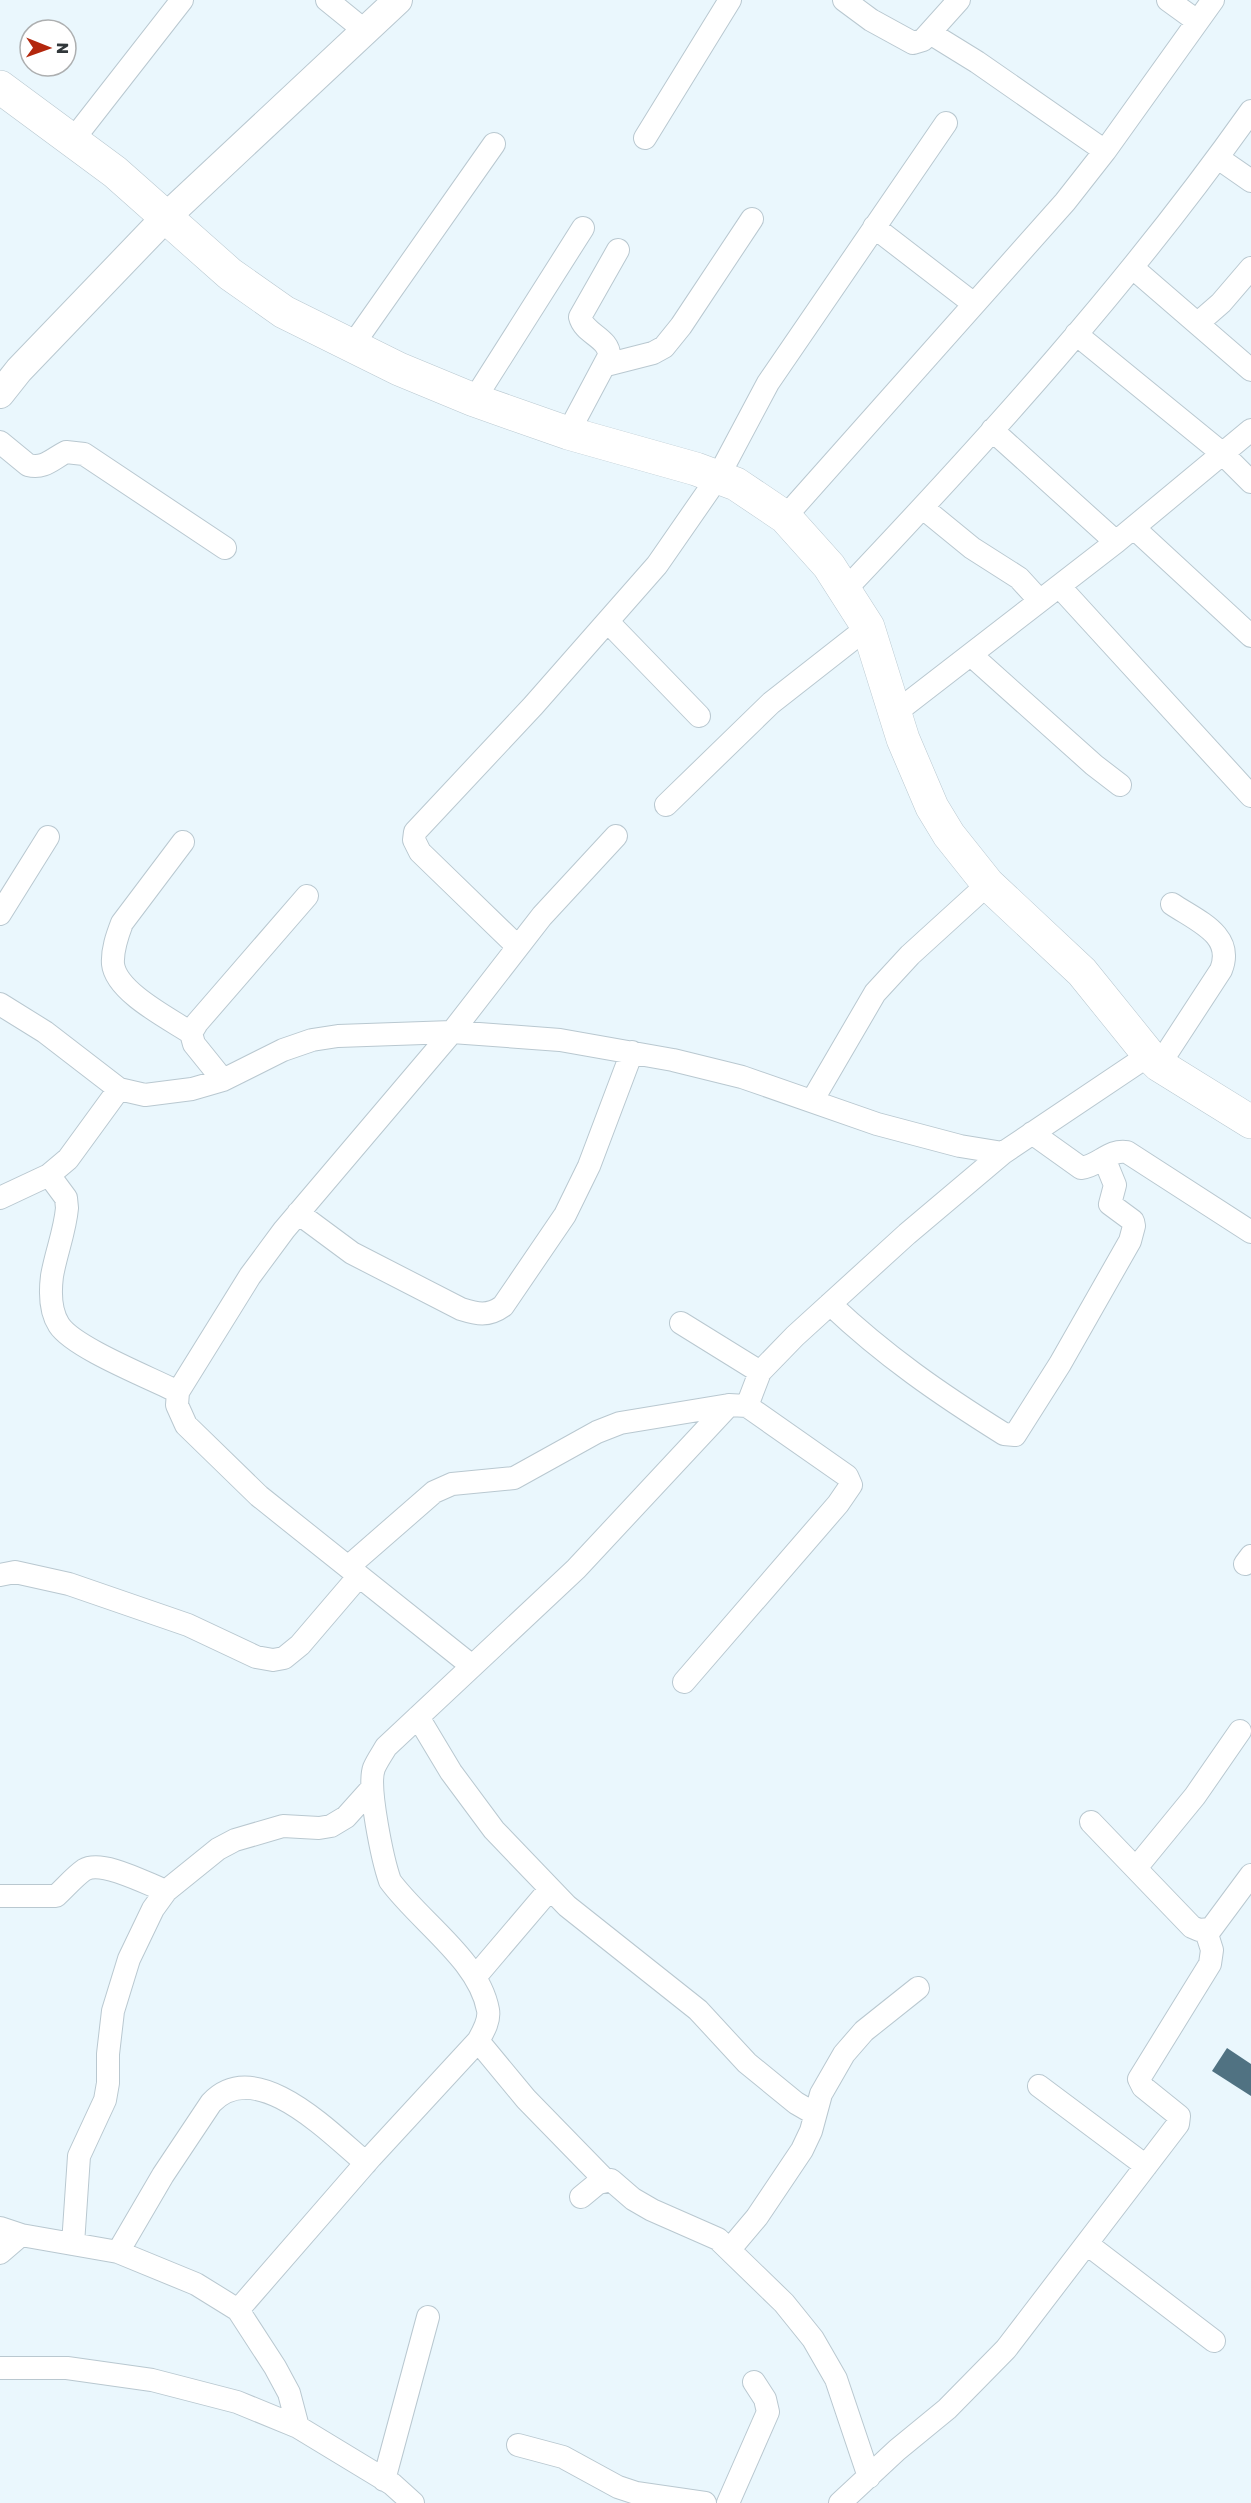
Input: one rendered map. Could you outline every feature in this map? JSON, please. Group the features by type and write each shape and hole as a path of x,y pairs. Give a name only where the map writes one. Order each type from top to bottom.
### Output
{"main road":[{"path":"0,87 114,172 230,274 275,306 352,346 474,400 568,433 664,459 718,477 757,496 785,517 822,557 868,627 903,739 932,807 949,835 988,884 1082,972 1154,1060 1251,1122"}],"street":[{"path":"72,141 182,0"},
{"path":"327,0 364,30"},
{"path":"0,394 19,370 166,217 398,0"},
{"path":"645,138 730,0"},
{"path":"844,0 910,43 919,42 930,33 959,0"},
{"path":"1168,0 1197,21"},
{"path":"785,517 1065,202 1105,151 1213,0"},
{"path":"930,33 977,62 1105,151"},
{"path":"845,590 923,508 1133,268 1218,158 1251,111"},
{"path":"518,947 420,852 414,840 415,832 657,566 718,477 768,383 946,123"},
{"path":"352,346 494,144"},
{"path":"1218,158 1251,181"},
{"path":"606,365 652,353 664,347 681,326 752,219"},
{"path":"874,227 974,304"},
{"path":"474,400 583,228"},
{"path":"568,433 606,365 609,350 582,324 580,317 618,250"},
{"path":"1133,268 1251,370"},
{"path":"1198,323 1221,303 1251,268"},
{"path":"1076,334 1223,454 1251,482"},
{"path":"992,430 1116,542"},
{"path":"895,713 1134,528 1251,430"},
{"path":"0,442 28,465 34,466 45,465 66,452 84,454 225,548"},
{"path":"923,508 972,548 1019,578 1040,601"},
{"path":"1134,528 1251,636"},
{"path":"1059,586 1251,796"},
{"path":"608,622 699,716"},
{"path":"666,805 771,703 868,627"},
{"path":"971,655 1094,765 1120,785"},
{"path":"472,1666 259,1496 186,1425 177,1405 178,1392 250,1276 298,1213 452,1032 542,916 616,836"},
{"path":"0,914 48,837"},
{"path":"183,842 122,923 116,939 113,966 129,992 191,1033 194,1044 223,1080"},
{"path":"812,1101 875,993 910,956 988,884"},
{"path":"191,1033 197,1023 307,896"},
{"path":"238,2310 366,2163 478,2041 486,2028 489,2012 476,1976 390,1881 385,1868 372,1788 374,1769 386,1748 576,1569 738,1406 760,1372 907,1234 1003,1153 1032,1133 1154,1060 1221,970 1225,959 1224,945 1212,931 1172,904"},
{"path":"0,1004 45,1032 119,1089 145,1095 168,1094 223,1080 284,1050 312,1040 338,1036 452,1032 560,1040 632,1052 742,1077 877,1124 960,1146 1003,1153"},
{"path":"298,1213 352,1253 461,1309 480,1315 494,1313 503,1306 566,1215 593,1156 632,1052"},
{"path":"0,1198 49,1175 68,1159 119,1089"},
{"path":"1032,1133 1078,1168 1090,1167 1117,1151 1127,1152 1251,1232"},
{"path":"830,1304 869,1341 931,1388 1004,1434 1015,1435 1060,1364 1124,1251 1133,1230 1133,1221 1110,1204 1115,1185 1104,1158"},
{"path":"49,1175 66,1198 67,1208 52,1276 51,1301 59,1326 66,1335 178,1392"},
{"path":"681,1323 760,1372"},
{"path":"0,1556 69,1584 188,1625 256,1657 273,1660 284,1658 300,1645 353,1572 434,1492 452,1484 514,1478 597,1432 620,1423 738,1406 847,1476 851,1485 838,1504 684,1682"},
{"path":"0,1575 15,1572 69,1584"},
{"path":"418,1717 451,1772 494,1830 550,1888 576,1913 698,2010 747,2063 796,2103 815,2114"},
{"path":"1136,1868 1195,1796 1240,1731"},
{"path":"73,2244 79,2156 105,2100 113,2011 129,1959 143,1926 165,1891 218,1849 235,1840 283,1826 319,1828 340,1822 372,1788"},
{"path":"1091,1822 1192,1927 1206,1931 1211,1929 1251,1875"},
{"path":"0,1896 56,1896 84,1870 95,1866 107,1868 165,1891"},
{"path":"476,1976 550,1888"},
{"path":"840,2503 947,2409 1006,2349 1178,2124 1180,2118 1143,2087 1138,2079 1207,1969 1212,1950 1206,1931"},
{"path":"730,2249 757,2217 788,2173 811,2131 821,2094 843,2054 864,2031 918,1988"},
{"path":"478,2041 526,2099 605,2180"},
{"path":"118,2252 163,2175 211,2103 218,2095 229,2090 249,2086 270,2092 309,2114 366,2163"},
{"path":"1039,2086 1146,2166"},
{"path":"581,2197 598,2183 611,2180 633,2199 652,2210 712,2235 730,2249 784,2303 813,2339 836,2379 869,2477"},
{"path":"0,2253 10,2231 118,2252 196,2284 238,2310 275,2367 288,2393 298,2427"},
{"path":"1087,2244 1214,2341"},
{"path":"384,2480 428,2317"},
{"path":"0,2368 67,2368 152,2380 237,2402 298,2427 384,2480 413,2503"},
{"path":"728,2503 768,2412 765,2399 754,2382"},
{"path":"518,2445 563,2457 618,2487 636,2493 705,2503"}],"building":[{"path":"1227,2048 1251,2064 1251,2096 1212,2071"}]}
